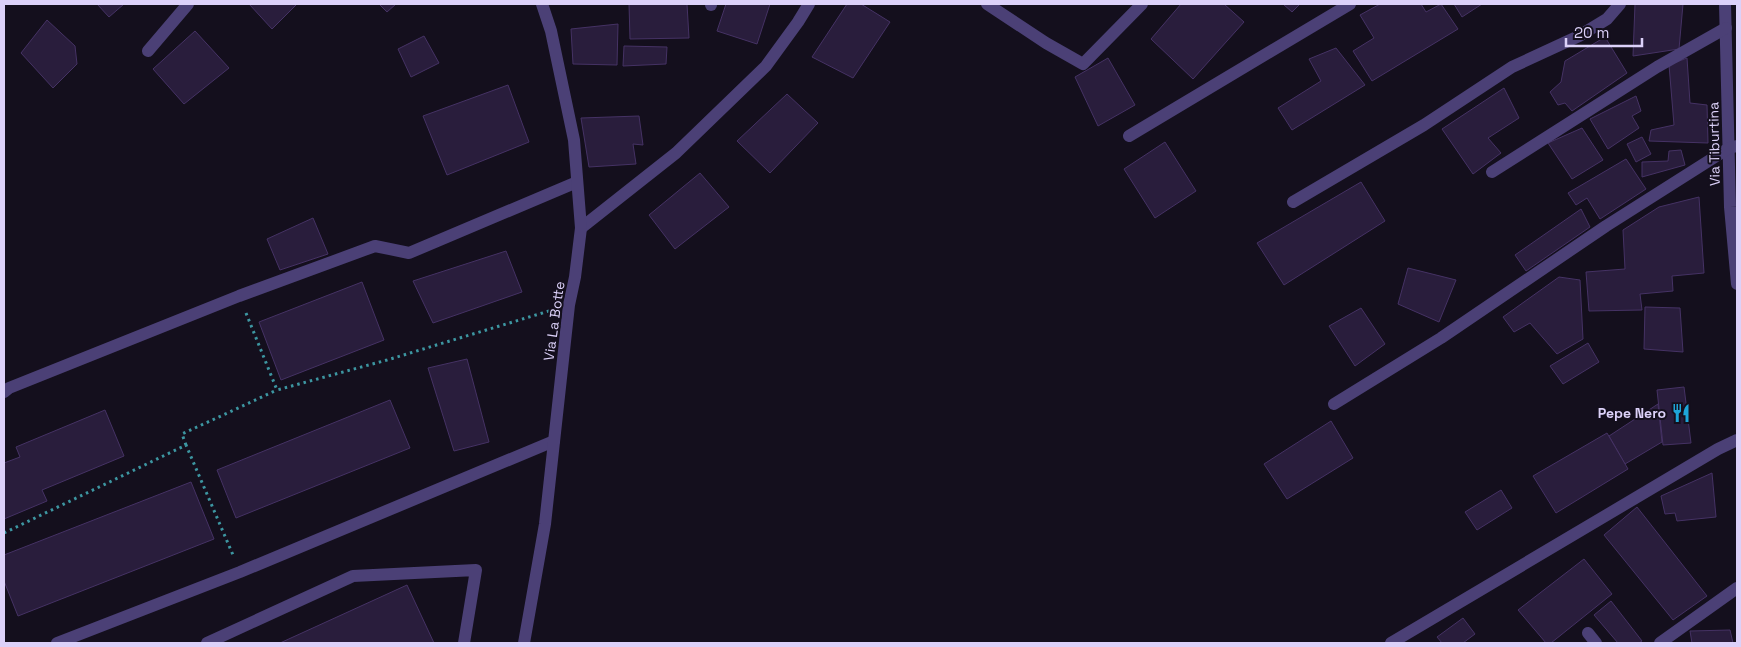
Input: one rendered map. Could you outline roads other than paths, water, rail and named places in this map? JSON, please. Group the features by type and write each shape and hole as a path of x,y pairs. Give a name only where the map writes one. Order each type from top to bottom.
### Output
{"street":[{"path":"148,51 188,4"},
{"name":"Via La Botte","path":"524,643 545,524 569,305 575,277 581,228 574,140 551,31 542,4"},
{"path":"581,228 676,153 766,66 809,4"},
{"path":"987,4 1046,44 1083,64 1142,4"},
{"path":"1129,136 1350,4"},
{"path":"1293,202 1424,125 1512,67 1579,36 1600,24 1620,4"},
{"name":"Via Tiburtina","path":"1725,4 1726,28 1732,43 1733,147 1730,207 1736,249 1737,284"},
{"path":"1492,172 1657,67 1726,28"},
{"path":"1334,404 1441,338 1606,226 1733,147"},
{"path":"4,392 9,388 239,296 375,246 409,253 578,182"},
{"path":"1391,643 1693,463 1737,440"},
{"path":"57,643 240,572 554,441"},
{"path":"207,643 353,576 476,570 464,643"},
{"path":"1660,643 1737,588"}],"place":[{"name":"Pepe Nero","path":"1681,413"}]}
